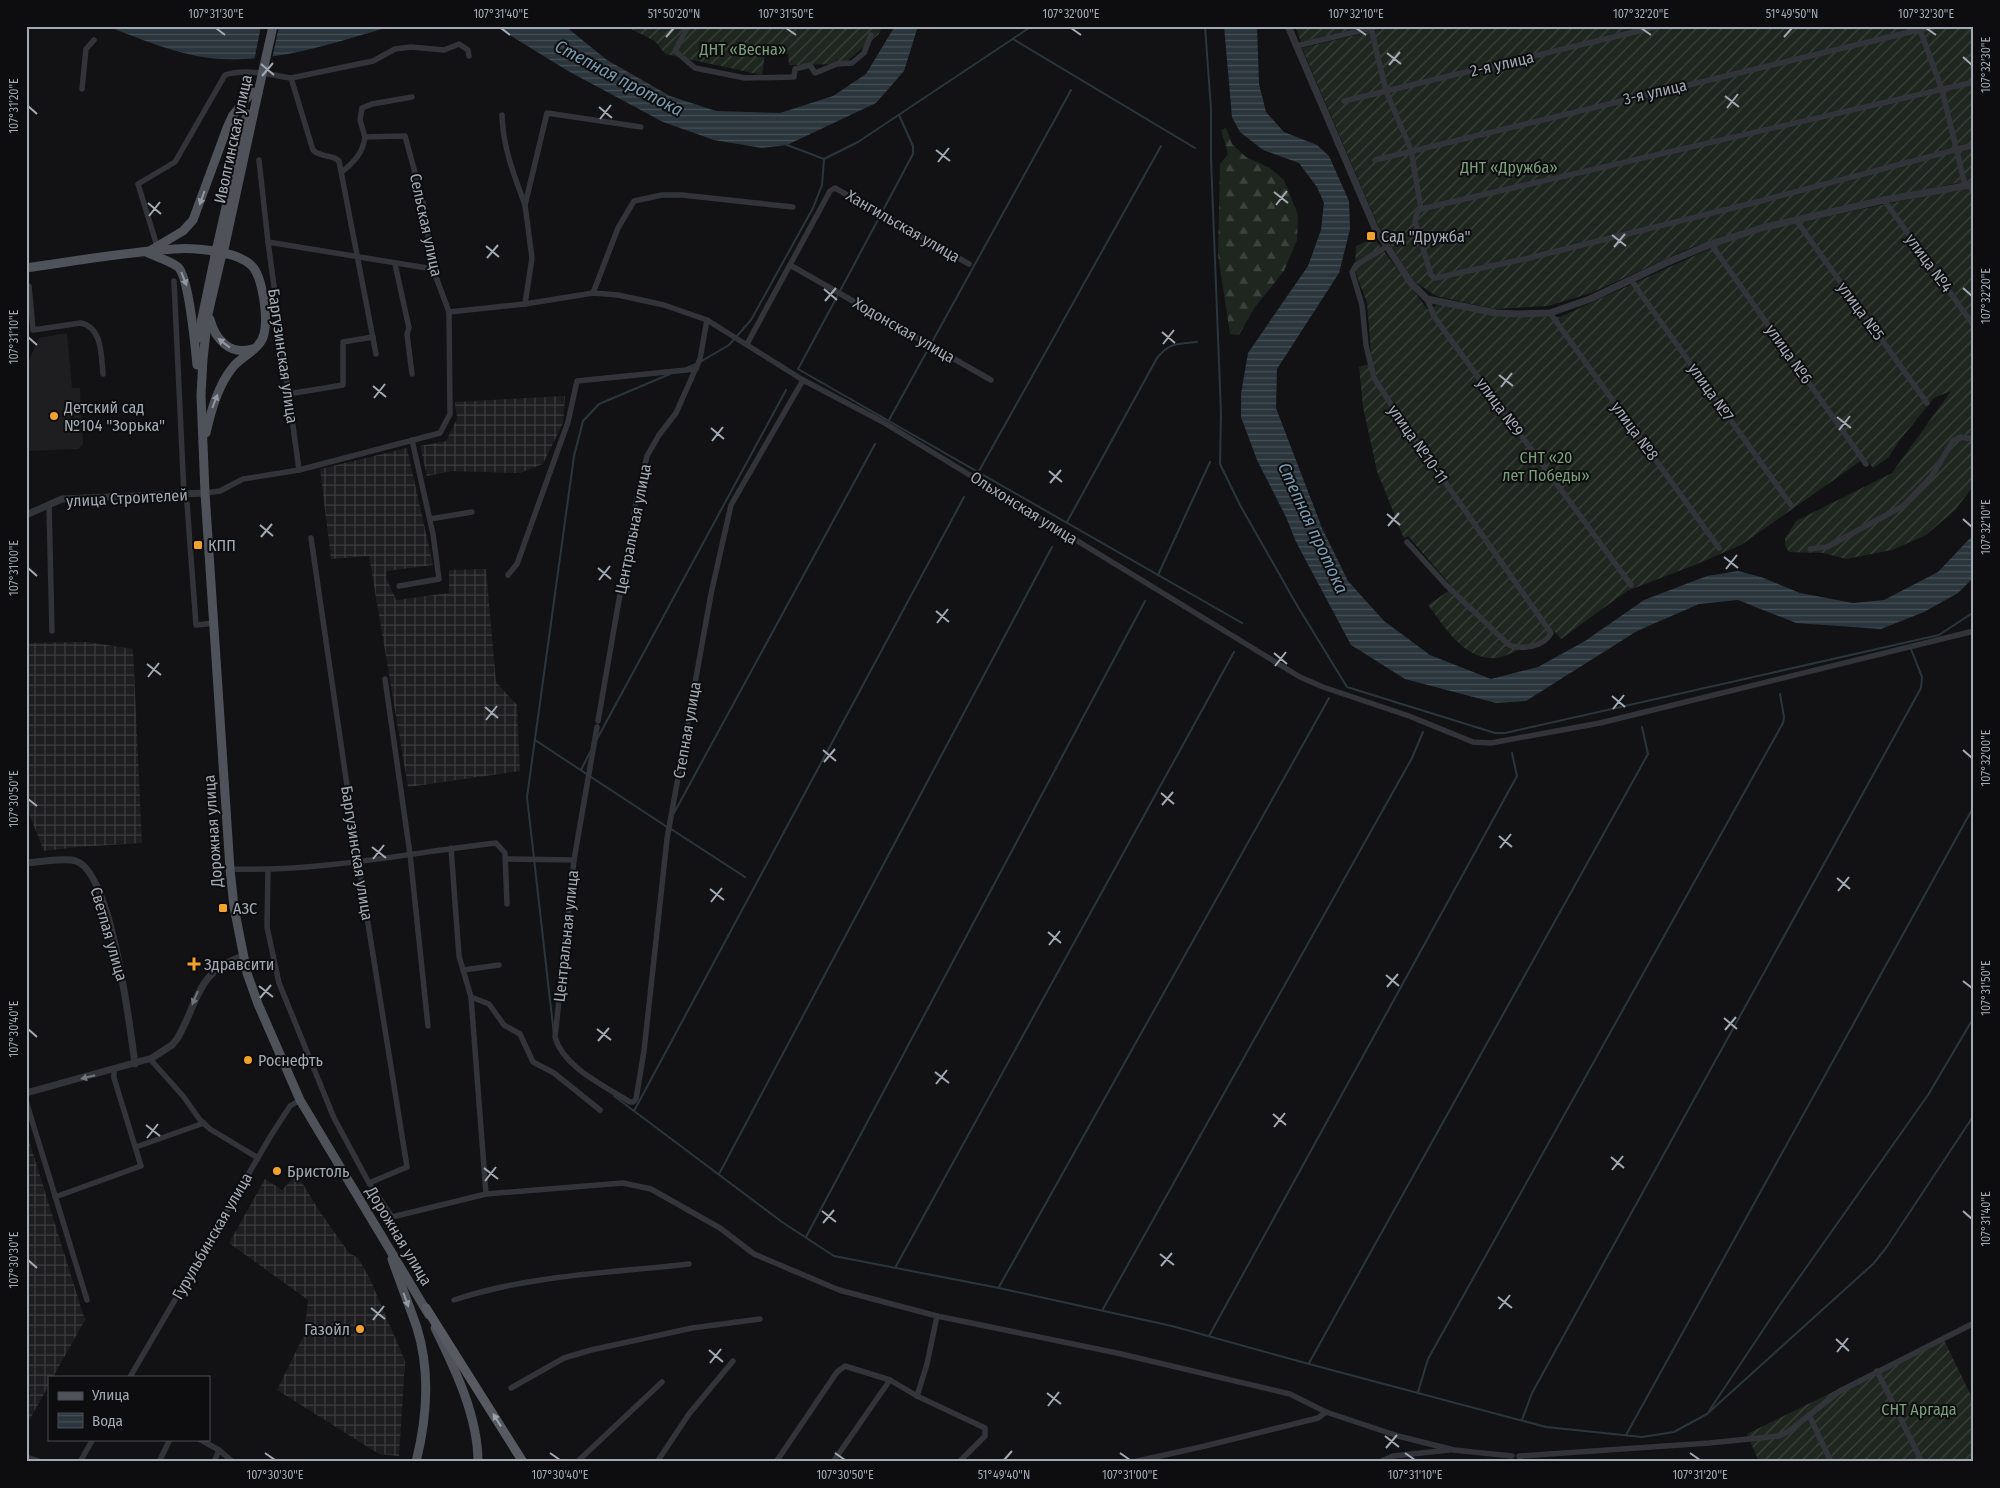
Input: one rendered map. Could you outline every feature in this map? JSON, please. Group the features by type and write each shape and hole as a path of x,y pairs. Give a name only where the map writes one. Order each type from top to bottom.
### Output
{"highway":[{"path":"426,1308 523,1462"}],"main road":[{"name":"Иволгинская улица","path":"255,92 266,26"},
{"name":"Иволгинская улица","path":"219,253 255,92 273,26"},
{"path":"146,252 183,232 194,220 233,115 255,92"},
{"path":"26,268 174,248 204,249 250,263 257,272 260,282 265,313 264,335 255,348 233,367 220,389 210,416 203,448"},
{"path":"146,252 173,264 183,273 188,289 198,365"},
{"name":"Дорожная улица","path":"201,395 208,314 219,253"},
{"name":"Дорожная улица","path":"219,253 201,323 198,365 230,869 234,907 243,956 258,1004 310,1120 426,1308 460,1383 473,1424 478,1462"},
{"path":"208,314 212,328 226,346 243,352 255,348"},
{"path":"384,1238 417,1330 424,1364 426,1394 424,1428 416,1462"}],"street":[{"path":"1288,26 1375,228 1412,283 1427,299 1496,313 1550,313 1571,307 1711,244 1760,228 1884,200 1970,185"},
{"path":"1296,46 1380,26"},
{"name":"2-я улица","path":"1344,101 1660,26"},
{"name":"3-я улица","path":"1375,160 1919,28 1934,26"},
{"path":"685,27 675,51 696,68 745,78 794,77 795,69 810,65 815,74 837,64 852,63 864,53 871,35"},
{"path":"1371,28 1386,91 1412,150 1421,208"},
{"path":"1919,28 1942,90 1957,149 1974,196"},
{"path":"82,89 86,49 94,40"},
{"path":"157,246 138,184 175,162 226,75 234,72 291,78 373,61 404,47 444,50 459,44 468,50 470,56"},
{"path":"291,78 313,150 316,153 336,158 339,161 376,354"},
{"path":"1974,82 1421,208 1414,221 1431,275 1435,278 1529,258 1749,204 1974,145"},
{"path":"342,172 357,158 364,147 365,137 360,120 362,108 372,104 412,97"},
{"path":"525,205 547,113 641,127"},
{"path":"502,115 503,137 525,205 532,258 525,304"},
{"name":"Сельская улица","path":"365,137 405,136 423,202 433,269 449,312 450,414 440,433 412,440"},
{"name":"Баргузинская улица","path":"259,160 268,242 299,470"},
{"name":"Хангильская улица","path":"790,265 830,192 832,189 837,188 969,264"},
{"path":"593,293 618,228 634,201 662,195 682,195 792,207"},
{"name":"улица №4","path":"1884,200 1974,326"},
{"name":"улица №5","path":"1796,220 1927,403"},
{"path":"268,242 433,269"},
{"name":"улица №6","path":"1711,244 1866,464"},
{"name":"улица №10-11","path":"1386,247 1356,265 1352,272 1362,305 1366,345 1374,378 1405,426 1551,633 1548,639 1541,644 1515,647 1509,645 1452,591 1407,542"},
{"path":"395,264 409,328 407,334 412,374"},
{"path":"747,344 790,265"},
{"name":"Ходонская улица","path":"790,265 991,380"},
{"name":"улица №7","path":"1631,280 1791,505"},
{"path":"174,281 184,495"},
{"path":"26,285 29,286 34,330 82,323 88,325 98,337 103,374"},
{"name":"Ольхонская улица","path":"449,312 525,304 593,293 618,295 664,305 707,320 803,380 883,422 1300,677 1343,695 1409,716 1473,742 1508,741 1600,723 1974,631"},
{"name":"улица №9","path":"1427,299 1434,316 1448,336 1631,585"},
{"name":"улица №8","path":"1550,313 1719,548"},
{"name":"Центральная улица","path":"636,1099 630,1102 574,1066 558,1048 555,1037 574,860 636,502 647,456 676,413 700,359 707,320"},
{"path":"288,394 343,385 343,342 373,337"},
{"path":"508,575 517,564 565,431 577,382 696,369"},
{"name":"Степная улица","path":"636,1099 644,1051 667,839 711,594 731,505 803,380"},
{"path":"1810,549 1827,547 1903,506 1931,478 1953,441 1960,437 1974,439"},
{"path":"205,493 220,490 243,479 299,470 412,440 430,520 439,579 399,586"},
{"name":"улица Строителей","path":"28,512 62,499 205,493"},
{"path":"187,503 196,625 215,623"},
{"name":"улица Строителей","path":"49,505 52,631"},
{"path":"430,520 472,512"},
{"name":"Баргузинская улица","path":"310,538 358,861 407,1168 369,1183"},
{"path":"385,679 410,854 428,1026"},
{"path":"230,869 268,870 358,861 496,843 503,849 506,859 507,904"},
{"path":"451,848 459,956 471,998 486,1194"},
{"path":"506,859 574,860"},
{"name":"Светлая улица","path":"26,863 77,861 92,875 114,940 123,981 135,1064"},
{"path":"268,870 267,927 279,983 334,1118 369,1183 392,1217 486,1194 623,1183 651,1189 720,1228 754,1254 839,1290 937,1316 1117,1353 1290,1394 1326,1412 1398,1436 1454,1450 1512,1456"},
{"path":"26,1092 150,1059 172,1045 177,1039 199,989 207,979 220,967 231,960 243,956"},
{"path":"463,970 499,964"},
{"path":"471,998 489,1004 504,1025 520,1034 532,1062 554,1073 600,1110"},
{"path":"150,1059 210,1129 258,1158"},
{"path":"55,1197 142,1166 114,1078 114,1070"},
{"name":"Гурульбинская улица","path":"131,1376 258,1158 290,1106 300,1100"},
{"path":"26,1101 87,1300"},
{"path":"136,1147 204,1123"},
{"path":"454,1300 488,1289 521,1282 688,1264"},
{"path":"917,1396 927,1364 937,1316"},
{"path":"510,1388 564,1358 591,1350 692,1328 760,1319"},
{"path":"1521,1462 1519,1456 1709,1443 1779,1436 1810,1416 1840,1391 1974,1323"},
{"path":"657,1462 689,1414 733,1361"},
{"path":"776,1462 840,1368 845,1366 890,1380 917,1396 985,1428 985,1436 959,1462"},
{"path":"1877,1371 1922,1462"},
{"path":"833,1462 890,1380"},
{"path":"577,1462 662,1382"},
{"path":"1133,1462 1318,1418 1326,1412"},
{"path":"1810,1416 1831,1462"},
{"path":"80,1462 93,1440"},
{"path":"159,1462 170,1440"},
{"path":"201,1440 219,1450 233,1462"},
{"path":"214,1462 219,1450"},
{"path":"1378,1462 1393,1456 1454,1450"},
{"path":"26,1457 42,1462"}],"shaded area":[{"name":"Детский сад №104 \"Зорька\"","path":"67,333 72,388 80,388 83,444 78,449 26,450 26,367 39,338"},
{"path":"565,396 563,423 543,464 520,473 451,471 427,476 420,446 446,441 457,419 455,402"},
{"path":"407,448 433,565 387,571 386,577 396,600 449,593 449,570 486,569 496,682 517,705 520,771 408,787 369,556 331,559 320,469"},
{"path":"88,642 133,649 142,843 44,851 29,814 26,814 26,643"},
{"path":"26,1131 85,1320 54,1376 48,1376 48,1387 26,1426 26,1409 30,1393 26,1379"},
{"path":"297,1174 318,1209 349,1253 358,1258 370,1279 405,1361 399,1456 379,1454 277,1390 304,1335 308,1300 229,1243 265,1179 282,1190"}],"green space":[{"name":"ДНТ «Весна»","path":"625,26 882,26 879,34 844,64 789,65 788,54 765,54 762,75 665,54 655,41"},
{"path":"1295,26 1368,26 1301,42"},
{"name":"ДНТ «Дружба»","path":"1394,26 1974,26 1974,183 1957,183 1762,224 1690,248 1591,293 1548,306 1495,309 1436,296 1414,281 1378,225 1302,48"},
{"path":"1226,128 1232,144 1246,157 1270,168 1284,180 1298,215 1297,240 1284,271 1255,307 1239,335 1230,334 1218,255 1220,164 1228,154 1221,130"},
{"name":"СНТ «20 лет Победы»","path":"1974,187 1974,485 1955,510 1926,535 1892,550 1846,559 1823,553 1789,552 1785,545 1785,539 1796,521 1892,473 1951,391 1934,398 1899,441 1888,458 1873,468 1865,458 1741,545 1627,591 1561,639 1554,631 1548,637 1497,658 1475,654 1456,641 1428,605 1453,588 1408,536 1404,539 1377,471 1363,407 1359,367 1372,363 1367,303 1355,271 1356,246 1374,238 1428,310 1439,304 1497,315 1560,317 1729,240 1778,227"},
{"name":"СНТ Аргада","path":"1943,1338 1974,1402 1974,1462 1759,1462 1747,1434"}],"water":[{"path":"107,26 392,26 302,51 256,58 233,59 209,58 183,53"},
{"name":"Степная протока","path":"495,26 565,26 607,60 670,96 716,111 780,113 833,96 866,74 895,26 918,26 904,71 876,103 787,145 762,148 714,140 663,122 568,71"},
{"name":"Степная протока","path":"1224,26 1257,26 1259,84 1266,112 1284,132 1317,145 1329,156 1349,201 1350,229 1339,273 1277,369 1276,408 1322,528 1348,581 1384,621 1430,655 1491,679 1538,667 1585,641 1644,600 1707,576 1738,571 1761,577 1800,593 1853,603 1884,600 1938,572 1974,534 1974,577 1958,593 1924,612 1881,629 1796,623 1738,600 1699,604 1637,631 1526,701 1496,703 1405,679 1351,645 1296,542 1286,517 1257,460 1241,417 1241,394 1248,353 1308,266 1321,230 1324,203 1317,187 1299,163 1263,150 1240,132 1232,117"}],"pier":[{"path":"261,26 279,26 272,59 254,61"}],"waterway":[{"path":"787,145 824,159 858,142 1032,26"},
{"path":"1205,26 1211,109 1211,159 1221,413 1220,464 1240,505 1298,607 1347,687 1495,733 1505,733 1939,635 1974,612"},
{"path":"1013,39 1195,148"},
{"path":"889,420 1071,90"},
{"path":"840,291 913,154 913,146 899,115"},
{"path":"979,471 1161,146"},
{"path":"700,362 729,345 751,320 813,208 822,185 824,159"},
{"path":"838,295 798,369 1242,623"},
{"path":"1067,522 1157,358 1170,346 1197,342"},
{"path":"686,368 696,364"},
{"path":"554,1035 527,797 574,456 583,421 599,404 670,374"},
{"path":"597,739 786,390"},
{"path":"674,813 875,444"},
{"path":"1158,575 1210,462"},
{"path":"634,1111 964,497"},
{"path":"719,1174 1052,547"},
{"path":"806,1237 1145,601"},
{"path":"1522,1420 1532,1393 1921,688 1922,677 1911,649"},
{"path":"895,1268 1234,652"},
{"path":"1418,1392 1428,1359 1783,723 1784,717 1780,694"},
{"path":"999,1287 1329,698"},
{"path":"1309,1363 1648,754 1642,727"},
{"path":"1103,1309 1412,758 1423,732"},
{"path":"535,740 667,827"},
{"path":"581,770 590,752"},
{"path":"1209,1336 1517,776 1512,753"},
{"path":"1626,1435 1974,806"},
{"path":"671,829 745,877"},
{"path":"1709,1411 1779,1306 1928,1095 1974,1017"},
{"path":"614,1096 782,1222 834,1256 999,1288 1172,1326 1546,1427 1642,1437 1674,1432 1707,1414 1873,1264 1886,1248 1974,1115"}],"place":[{"name":"Сад \"Дружба\"","path":"1371,236"},
{"name":"Детский сад №104 \"Зорька\"","path":"54,416"},
{"name":"КПП","path":"198,545"},
{"name":"АЗС","path":"223,908"},
{"name":"Здравсити","path":"194,964"},
{"name":"Роснефть","path":"248,1060"},
{"name":"Бристоль","path":"277,1171"},
{"name":"Газойл","path":"360,1329"}]}
